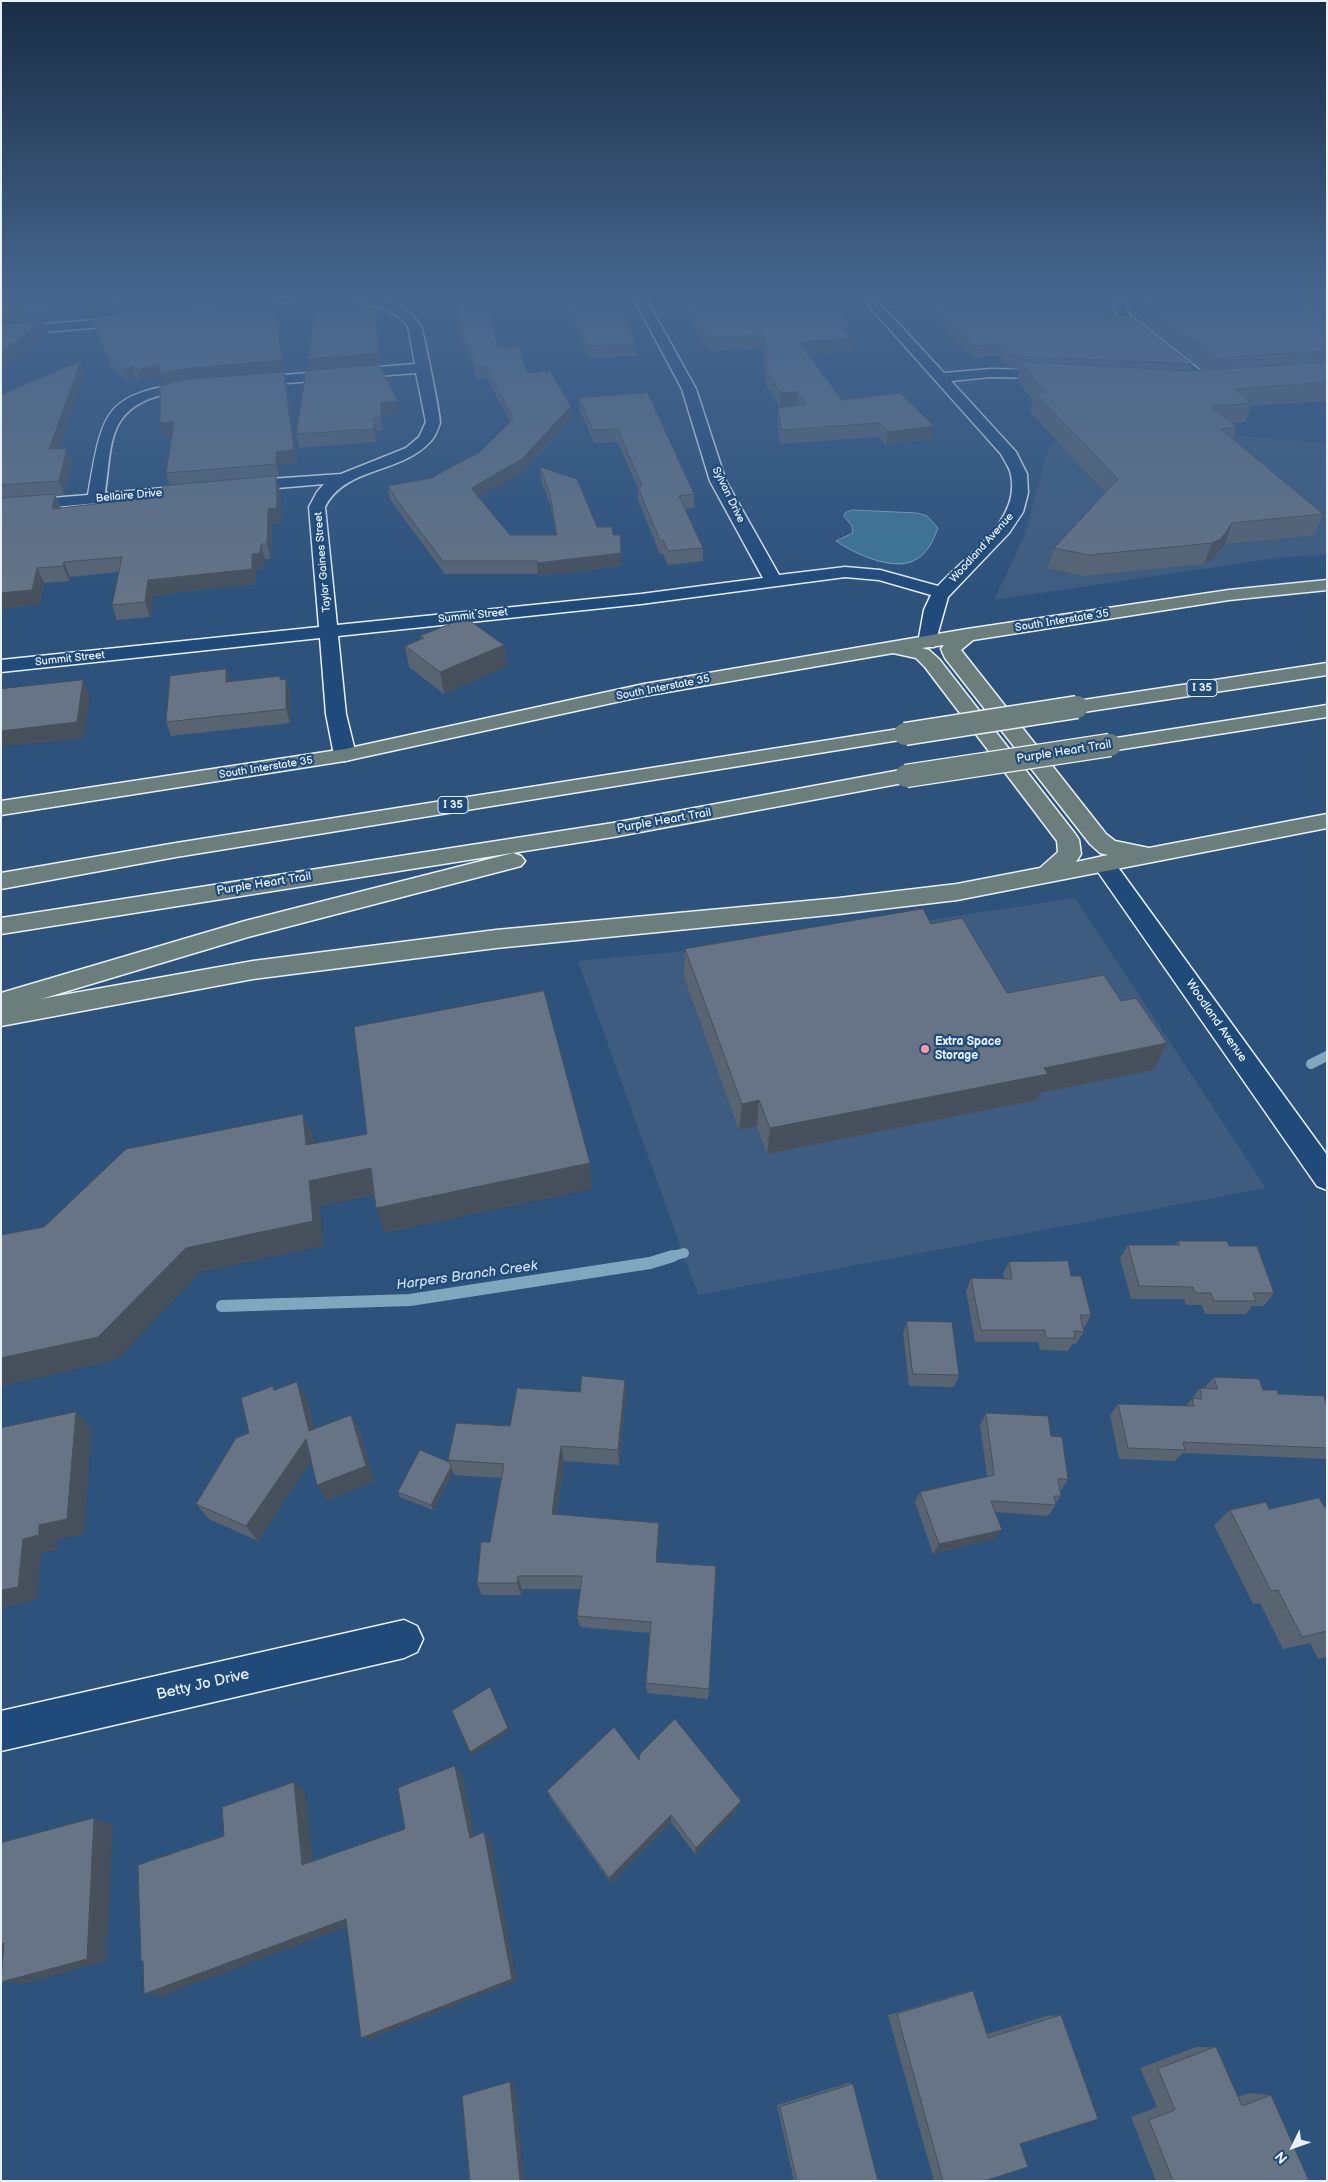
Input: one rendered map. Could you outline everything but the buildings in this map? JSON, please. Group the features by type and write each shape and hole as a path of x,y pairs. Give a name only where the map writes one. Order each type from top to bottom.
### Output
{"main road":[{"name":"South Interstate 35","path":"1,808 345,756 644,690 967,635 1229,596 1327,584"},
{"path":"967,635 951,648 952,654 1098,839 1108,848 1157,853"},
{"path":"893,649 922,654 932,663 1068,840 1070,854 1049,873"},
{"name":"I 35","path":"1,881 186,848 1327,669"},
{"name":"Purple Heart Trail","path":"1,926 613,830 906,776 1327,711"},
{"path":"1,1016 253,970 496,939 839,906 947,893 1327,821"},
{"path":"1,1002 245,929 492,867 613,830"}],"street":[{"path":"96,498 110,425 120,410 144,399"},
{"name":"Taylor Gaines Street","path":"345,756 336,714 317,507 324,493 346,478 408,452 422,443 431,433 433,422 428,399"},
{"name":"Sylvan Drive","path":"692,399 718,481 774,582"},
{"name":"Woodland Avenue","path":"927,643 933,608 942,593 1013,516 1020,500 1022,484 1018,468 1008,452 959,399"},
{"path":"230,487 346,478"},
{"name":"Bellaire Drive","path":"1,507 211,489"},
{"name":"Summit Street","path":"1,666 641,599 845,572 866,572 942,593"},
{"name":"Woodland Avenue","path":"1104,864 1327,1178"},
{"name":"Betty Jo Drive","path":"1,1731 404,1639"}],"shaded area":[{"path":"1225,435 1327,443 1327,555 1283,557 994,600 1025,534 1050,443"},
{"path":"853,510 917,513 927,516 938,528 929,547 918,558 904,564 884,562 852,551 836,541 853,533 852,526 844,516 845,513"},
{"path":"1075,898 1266,1188 698,1295 578,961 790,941"}],"waterway":[{"name":"Harpers Branch Creek","path":"1311,1064 1327,1056"},
{"name":"Harpers Branch Creek","path":"669,1257 684,1253"},
{"name":"Harpers Branch Creek","path":"222,1306 410,1300 650,1263 673,1256"}],"place":[{"name":"Extra Space Storage","path":"925,1049"}]}
